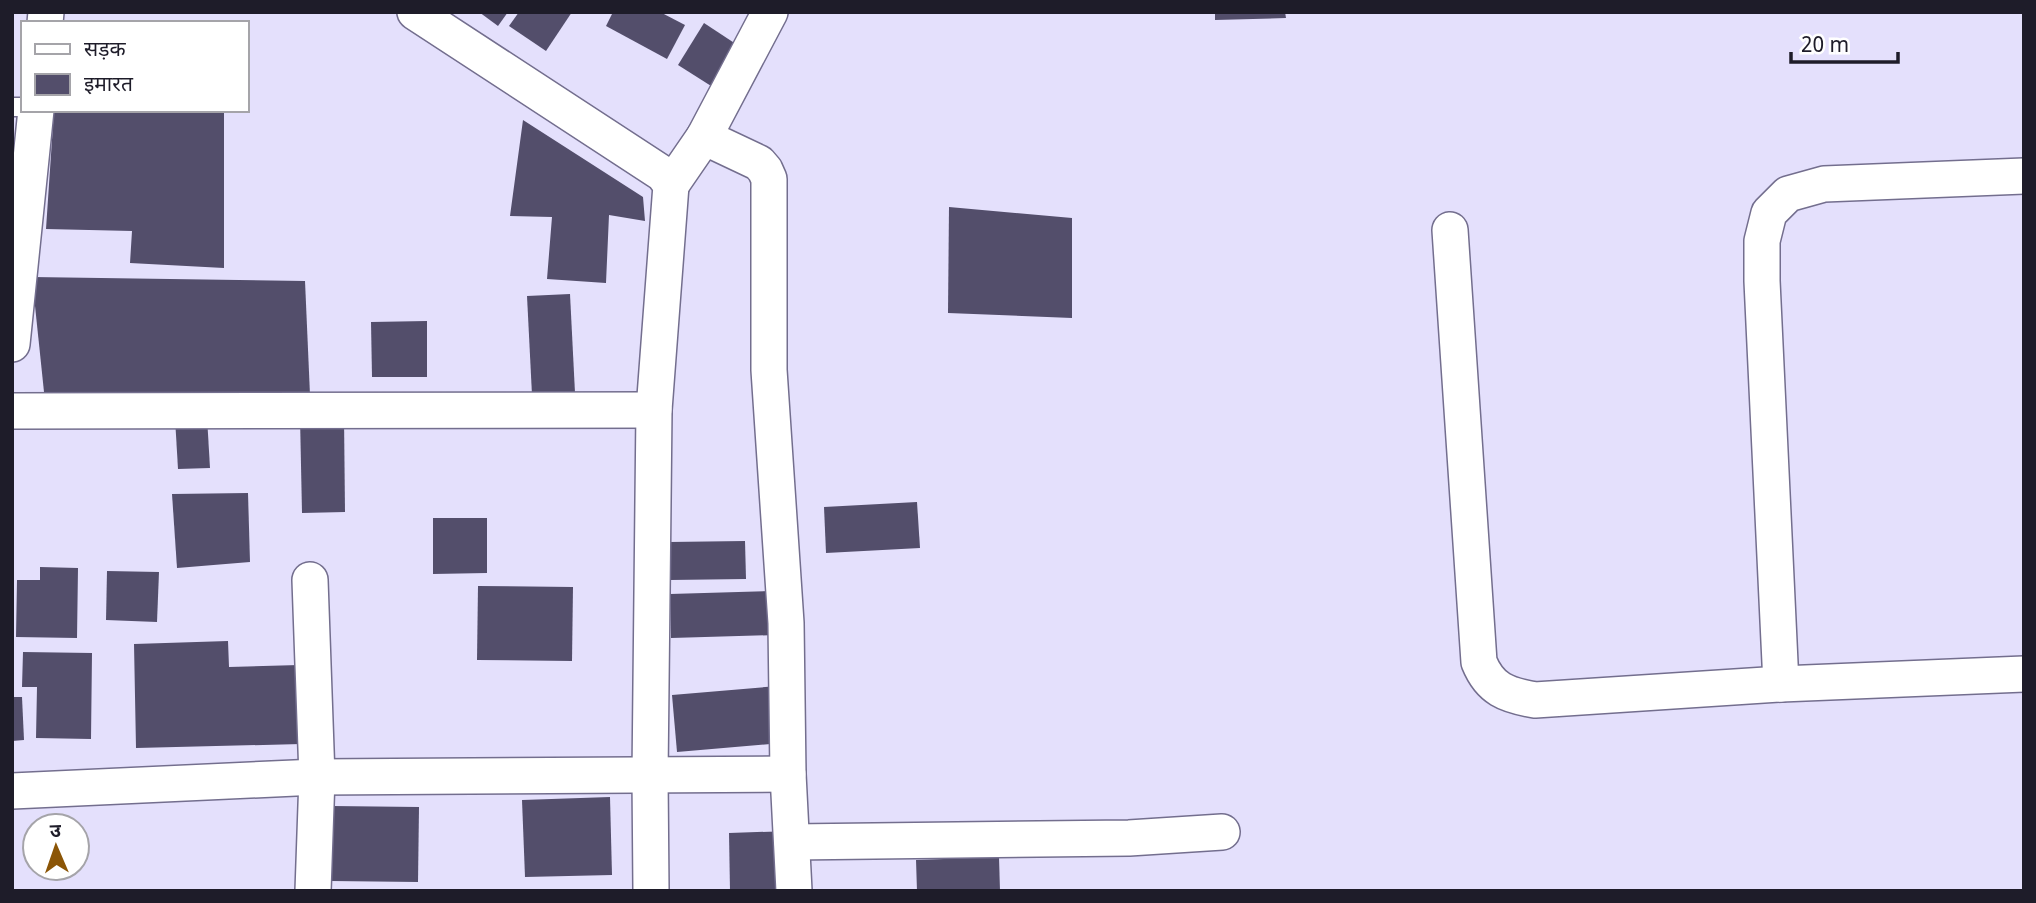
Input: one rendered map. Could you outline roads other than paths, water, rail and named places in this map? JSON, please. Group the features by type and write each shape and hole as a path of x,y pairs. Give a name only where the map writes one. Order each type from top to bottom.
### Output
{"street":[{"path":"415,12 663,174 671,185"},
{"path":"651,891 654,410 671,185 704,137 770,12"},
{"path":"12,344 36,112"},
{"path":"704,137 759,163 769,179 769,370 786,623 794,891"},
{"path":"1781,684 1762,281 1762,241 1769,213 1788,194 1824,184 2024,176"},
{"path":"1450,230 1479,662 1486,680 1515,696 1535,700 1781,684 2024,674"},
{"path":"12,411 654,410"},
{"path":"310,580 317,777 313,891"},
{"path":"12,791 317,777 789,774"},
{"path":"792,842 1129,838 1222,832"}]}
